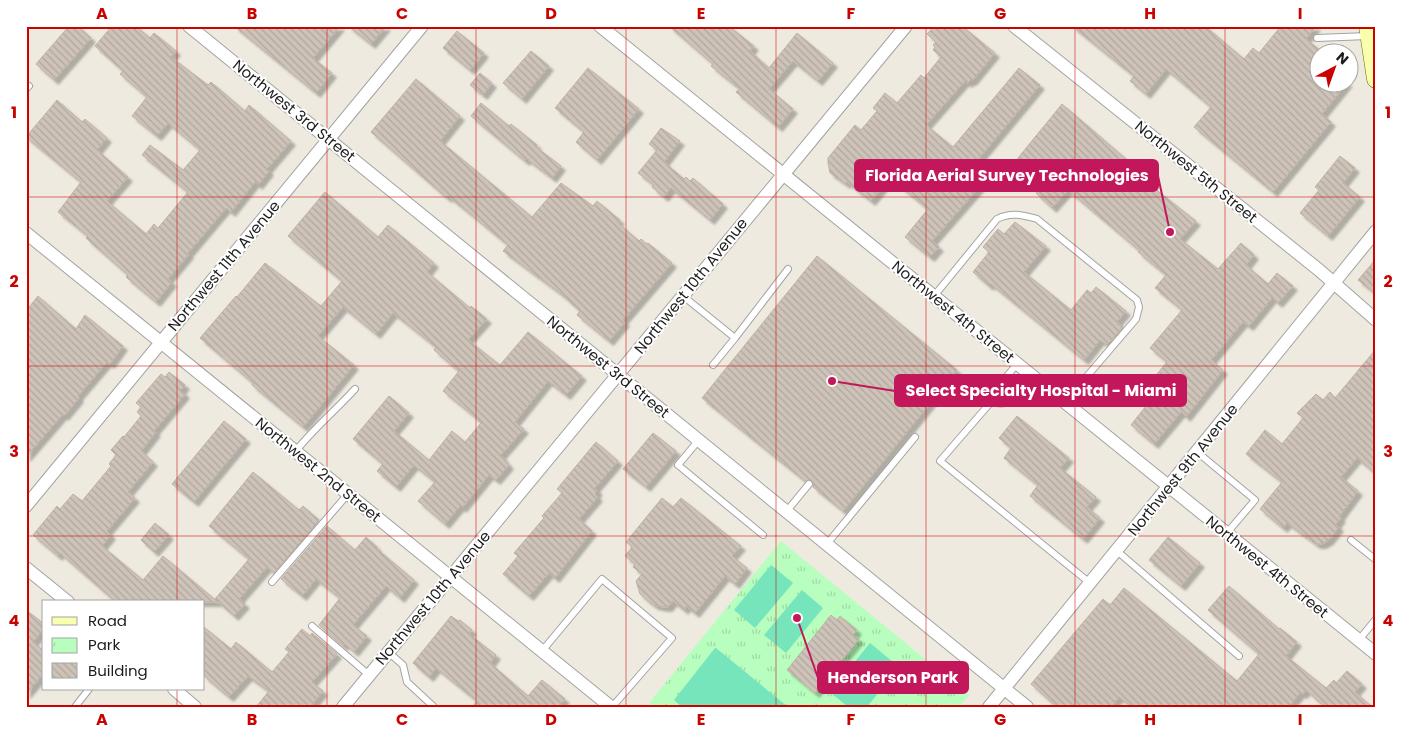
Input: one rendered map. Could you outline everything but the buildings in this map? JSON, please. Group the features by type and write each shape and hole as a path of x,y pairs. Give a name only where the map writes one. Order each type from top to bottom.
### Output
{"main road":[{"path":"1368,31 1376,79"}],"street":[{"name":"Northwest 3rd Street","path":"189,26 1027,707"},
{"name":"Northwest 11th Avenue","path":"26,506 330,140 422,26"},
{"name":"Northwest 4th Street","path":"600,26 1030,376 1376,654"},
{"name":"Northwest 10th Avenue","path":"343,707 906,26"},
{"name":"Northwest 5th Street","path":"1014,26 1319,270 1376,320"},
{"name":"Northwest 9th Avenue","path":"989,707 1376,231"},
{"name":"Northwest 2nd Street","path":"26,233 611,707"},
{"path":"26,568 66,600"},
{"path":"175,690 195,707"}],"lane":[{"path":"1317,38 1368,31"},
{"path":"934,296 997,219 1005,215 1016,214 1037,219 1137,300 1139,307 1136,319 1064,403"},
{"path":"713,365 788,269"},
{"path":"683,296 735,338"},
{"path":"1017,364 994,392 990,402 940,461 1090,584"},
{"path":"990,402 1001,405 1009,403 1015,398 1030,376"},
{"path":"294,452 355,389"},
{"path":"826,545 915,437"},
{"path":"698,441 678,465 763,535"},
{"path":"1197,452 1255,500 1226,534"},
{"path":"786,512 809,484"},
{"path":"272,582 348,494"},
{"path":"1351,540 1376,560"},
{"path":"1117,551 1240,656"},
{"path":"542,651 602,579 672,638 611,707"},
{"path":"1358,641 1376,620"},
{"path":"312,626 369,675"},
{"path":"388,652 403,665 407,682 434,707"},
{"path":"75,707 88,690"}],"green space":[{"path":"781,541 969,695 959,707 654,707 649,703"},
{"path":"771,565 793,583 755,628 734,610"},
{"path":"802,590 823,608 786,653 764,635"},
{"path":"870,643 899,667 867,707 848,707 830,692"},
{"path":"715,648 788,707 682,707 674,700"}],"place":[{"name":"Florida Aerial Survey Technologies","path":"1170,232"},
{"name":"Select Specialty Hospital - Miami","path":"832,381"},
{"name":"Henderson Park","path":"797,618"}]}
